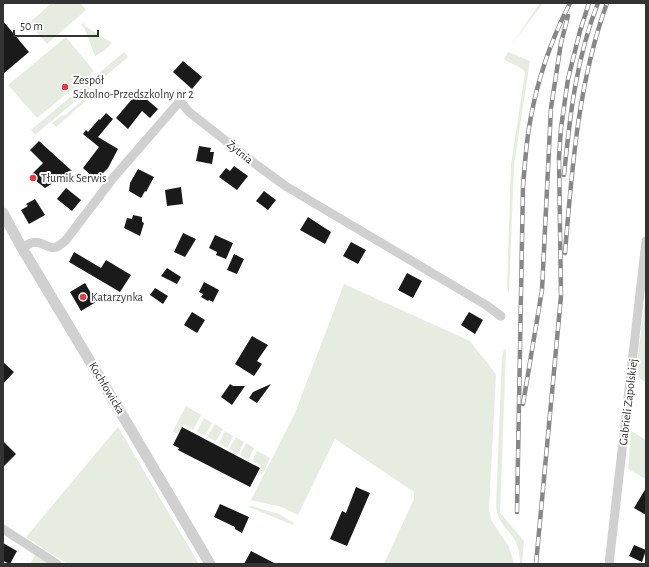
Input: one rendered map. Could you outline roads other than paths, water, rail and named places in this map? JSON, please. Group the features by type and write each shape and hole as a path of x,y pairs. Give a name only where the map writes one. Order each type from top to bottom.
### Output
{"street":[{"name":"Żytnia","path":"22,248 31,243 38,243 54,248 66,240 114,177 180,101 189,112 287,187 479,300 501,316"},
{"name":"Kochłowicka","path":"3,213 22,248 210,564"},
{"name":"Gabrieli Zapolskiej","path":"610,564 646,241"},
{"path":"3,529 58,564"}],"railway":[{"path":"517,512 523,186 527,146 533,107 541,76 551,46 570,3"},
{"path":"536,564 561,296 559,157 561,128 568,79 580,31 589,3"},
{"path":"564,175 579,66 590,24 598,3"},
{"path":"565,253 570,189 583,95 597,33 607,3"},
{"path":"523,404 542,290 551,108 561,43 568,16"}],"place":[{"name":"Zespół Szkolno-Przedszkolny nr 2","path":"65,87"},
{"name":"Tłumik Serwis","path":"33,178"},
{"name":"Katarzynka","path":"83,297"}]}
